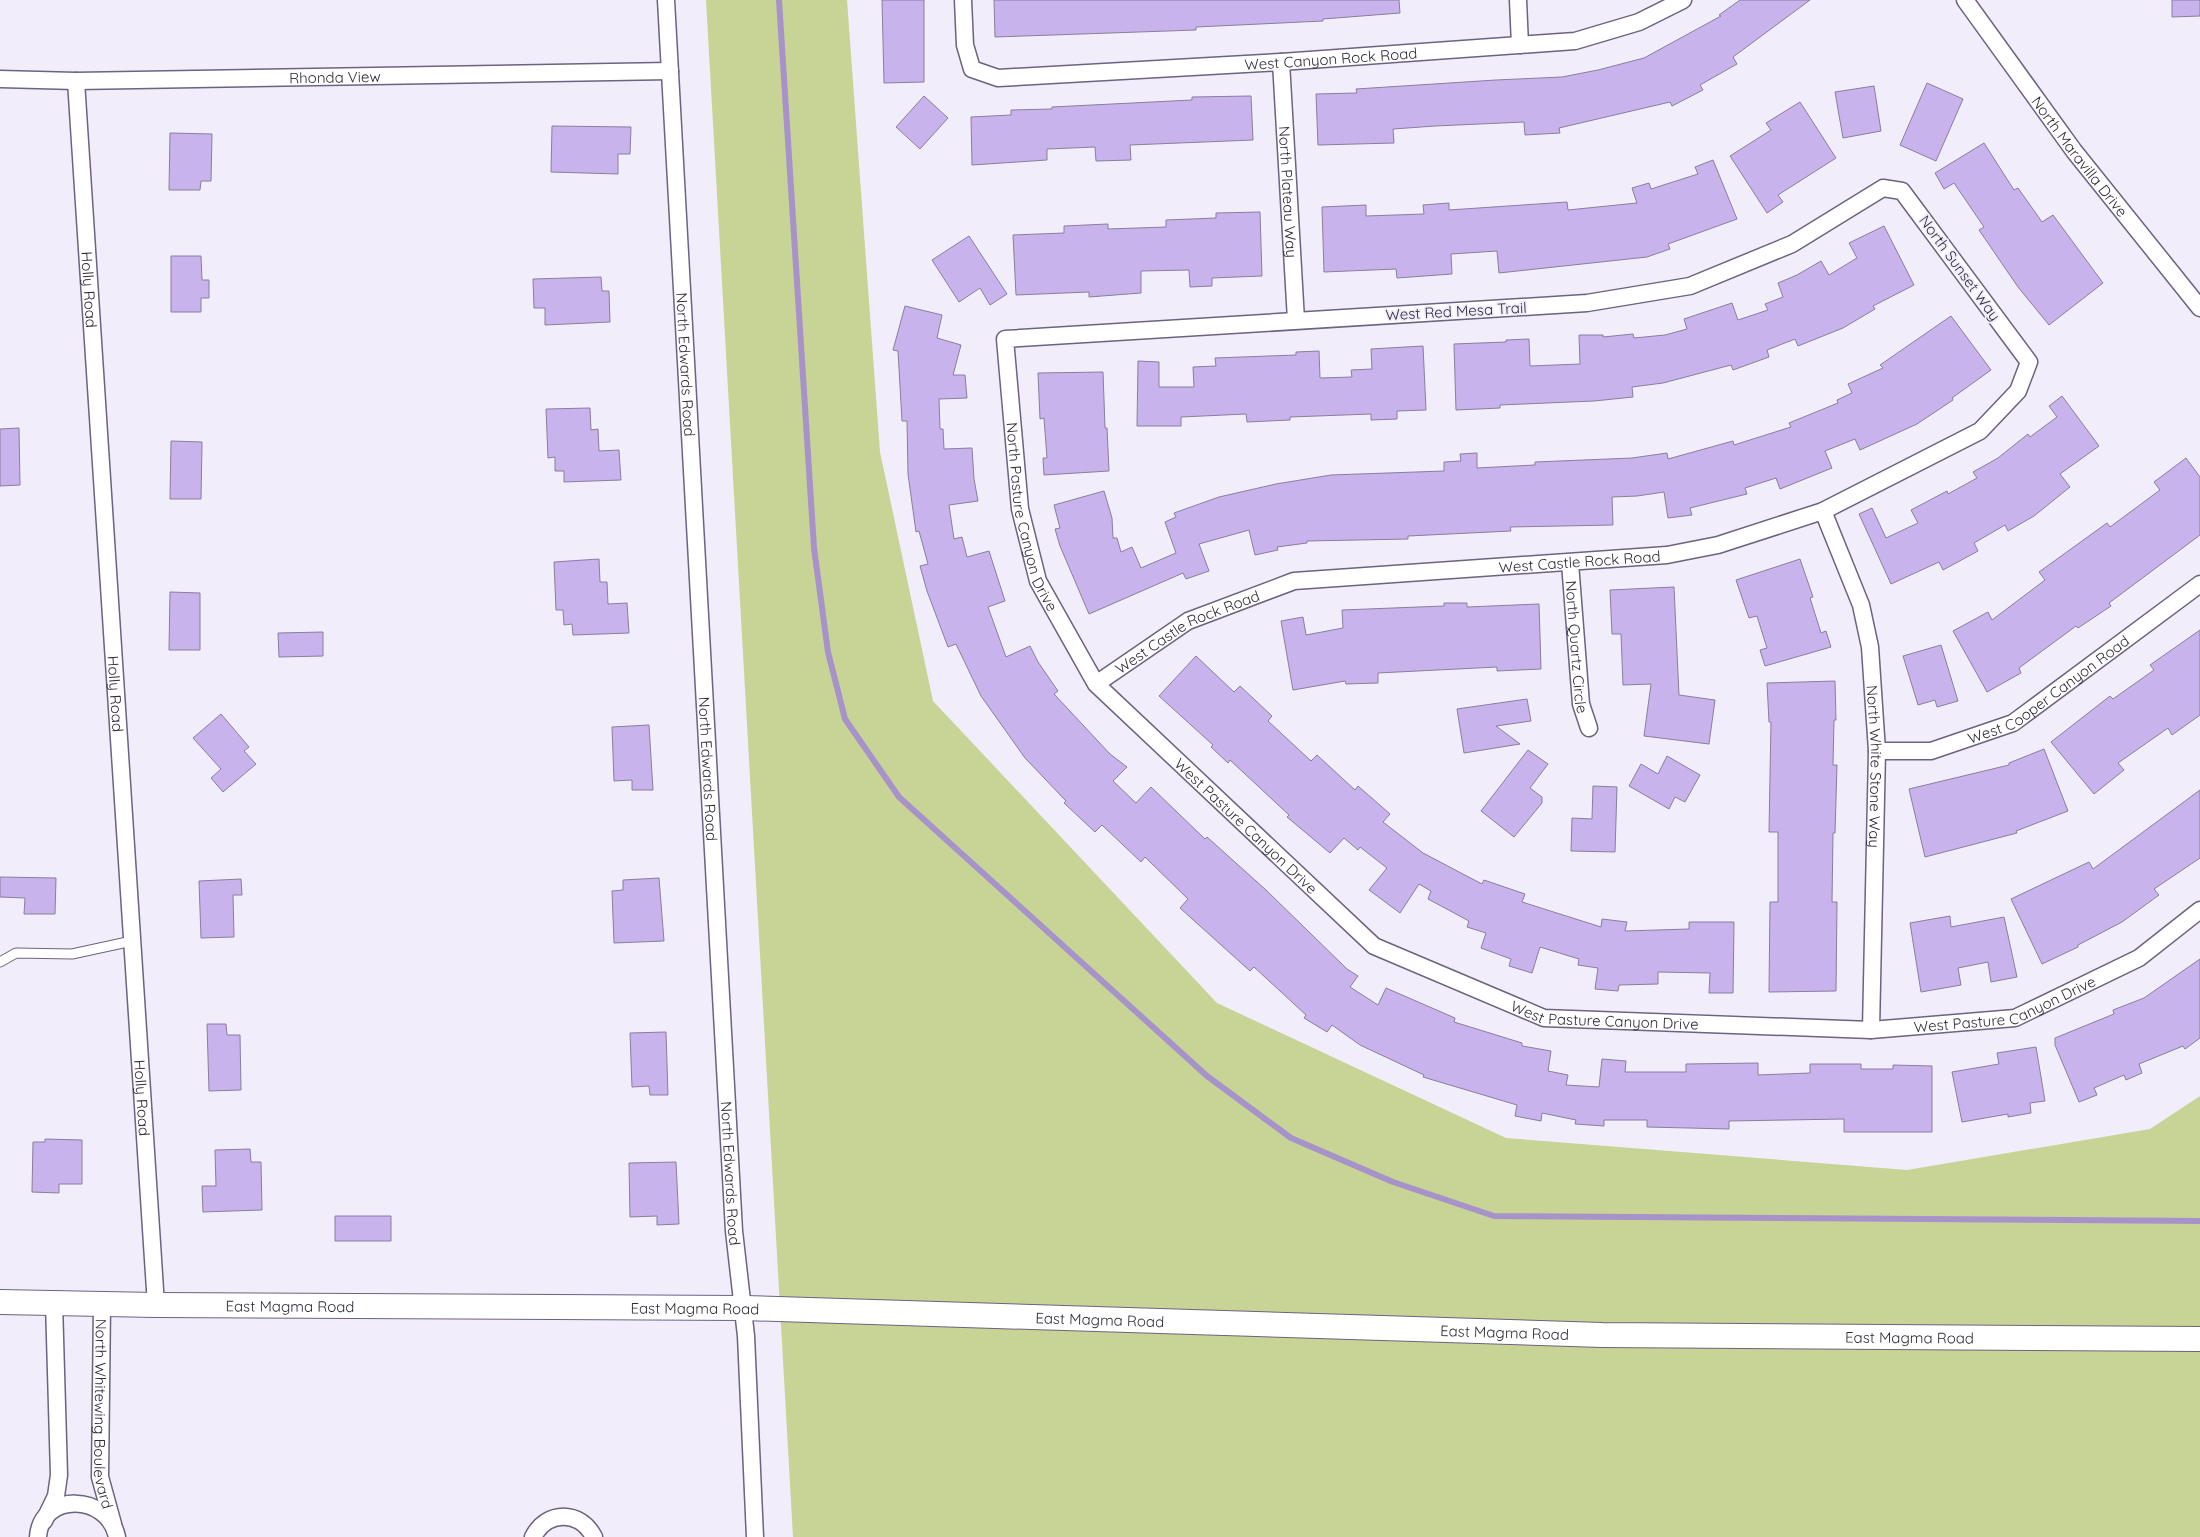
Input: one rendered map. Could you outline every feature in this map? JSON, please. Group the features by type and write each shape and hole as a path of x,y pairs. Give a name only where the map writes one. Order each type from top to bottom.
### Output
{"street":[{"name":"North Edwards Road","path":"666,0 734,1231 744,1308 755,1537"},
{"name":"West Canyon Rock Road","path":"963,0 965,45 972,69 998,78 1280,62 1575,41 1639,22 1683,0"},
{"path":"1518,0 1520,45"},
{"name":"North Maravilla Drive","path":"1965,0 2074,151 2200,308"},
{"name":"North Plateau Way","path":"1280,62 1296,320"},
{"name":"Rhonda View","path":"0,78 76,81 670,71"},
{"name":"Holly Road","path":"76,81 156,1305"},
{"name":"West Red Mesa Trail","path":"1005,339 1587,303 1690,286 1792,244 1883,188"},
{"name":"North Sunset Way","path":"1883,188 1902,191 2028,362"},
{"name":"North Pasture Canyon Drive","path":"1005,339 1020,509 1038,581 1096,684"},
{"name":"West Castle Rock Road","path":"1096,684 1188,621 1294,581 1667,555 1718,545 1823,511 1980,431 2018,391 2028,362"},
{"name":"North White Stone Way","path":"1823,511 1861,605 1870,647 1877,751 1871,1030"},
{"name":"North Quartz Circle","path":"1570,563 1581,704 1589,728"},
{"name":"West Cooper Canyon Road","path":"1877,751 1931,752 2013,723 2200,584"},
{"name":"West Pasture Canyon Drive","path":"1096,684 1374,946 1544,1018 1871,1030 2015,1018 2139,958 2200,910"},
{"name":"East Magma Road","path":"0,1302 156,1305 744,1308 1602,1334 2200,1340"},
{"path":"38,1537 56,1496 59,1476 54,1303"},
{"name":"North Whitewing Boulevard","path":"102,1304 100,1477 115,1530"},
{"path":"44,1521 59,1508 79,1503 93,1506 104,1513 115,1530"},
{"path":"533,1537 540,1526 549,1519 571,1516 582,1521 594,1537"}],"lane":[{"path":"0,962 16,953 72,954 132,942"}],"green space":[{"path":"706,0 847,0 880,452 933,701 1217,1003 1506,1138 1907,1170 2150,1129 2200,1096 2200,1537 793,1537"}],"building":[{"path":"882,0 924,0 924,82 884,83"},
{"path":"994,0 1399,0 1400,13 1323,19 1323,21 1196,27 1196,30 995,37"},
{"path":"1740,0 1810,0 1733,57 1737,64 1700,85 1703,90 1672,106 1670,102 1559,128 1560,133 1525,135 1524,122 1435,126 1393,129 1394,143 1318,145 1316,94 1357,93 1356,89 1562,77 1598,70 1644,58 1721,16 1719,15"},
{"path":"2172,0 2200,0 2200,16 2172,17"},
{"path":"1927,83 1963,99 1936,161 1900,145"},
{"path":"1874,86 1881,131 1843,138 1835,92"},
{"path":"924,96 948,118 920,149 896,127"},
{"path":"1251,96 1253,140 1130,145 1131,160 1096,161 1095,147 1047,149 1047,160 972,165 971,117 1011,115 1011,110 1192,100 1192,97"},
{"path":"1800,102 1836,158 1778,195 1783,202 1767,213 1730,156 1771,130 1766,123"},
{"path":"552,126 631,127 630,154 618,154 618,174 551,172"},
{"path":"170,133 212,134 211,181 201,181 200,190 169,190"},
{"path":"1984,143 2014,190 2018,188 2042,222 2053,215 2103,283 2049,325 2018,287 1979,230 1984,227 1954,183 1944,189 1935,173"},
{"path":"1713,160 1737,219 1668,244 1670,249 1647,257 1499,273 1497,251 1451,254 1452,274 1397,278 1396,269 1324,272 1322,207 1366,205 1366,216 1424,214 1423,205 1449,203 1449,210 1567,202 1568,210 1637,203 1632,188 1649,183 1651,189 1698,174 1695,167"},
{"path":"1260,212 1262,276 1212,278 1212,286 1190,287 1189,270 1141,271 1141,293 1089,297 1089,292 1016,295 1013,235 1064,233 1064,226 1108,224 1108,229 1166,227 1166,220 1216,218 1216,213"},
{"path":"1884,226 1914,285 1873,306 1875,309 1843,328 1798,346 1795,339 1767,350 1769,357 1733,370 1731,365 1663,383 1632,387 1633,397 1594,401 1500,405 1500,408 1456,410 1454,344 1529,339 1530,366 1580,364 1579,335 1603,335 1603,337 1633,334 1634,338 1665,335 1687,329 1684,319 1732,303 1738,320 1768,310 1765,304 1783,297 1778,283 1797,275 1821,261 1829,275 1857,258 1849,243"},
{"path":"969,236 1007,294 990,305 980,288 959,302 932,260"},
{"path":"171,256 201,256 202,280 209,280 209,298 201,298 201,312 171,312"},
{"path":"601,277 602,291 609,291 610,322 545,325 545,308 534,308 533,279"},
{"path":"905,306 942,315 937,338 961,345 953,375 965,375 967,398 939,399 940,429 943,429 944,449 972,448 978,501 949,505 954,539 962,537 967,557 989,551 1005,601 988,607 1006,657 1030,646 1038,662 1058,691 1054,694 1110,754 1127,767 1113,781 1136,803 1151,787 1205,839 1207,837 1266,890 1347,969 1358,976 1350,987 1378,1005 1386,988 1455,1018 1454,1022 1522,1043 1522,1046 1551,1051 1548,1071 1568,1075 1566,1085 1599,1087 1602,1059 1626,1061 1625,1072 1686,1072 1686,1064 1758,1063 1758,1075 1810,1073 1810,1064 1861,1064 1861,1069 1893,1069 1893,1065 1932,1066 1932,1132 1844,1132 1844,1119 1729,1121 1729,1129 1647,1127 1647,1120 1604,1120 1604,1126 1575,1124 1576,1120 1542,1113 1541,1121 1515,1116 1517,1105 1423,1077 1424,1075 1360,1045 1332,1025 1327,1032 1304,1018 1306,1015 1254,967 1250,971 1180,908 1188,899 1145,857 1141,862 1102,825 1095,832 1064,803 1066,801 1025,758 981,696 956,644 948,647 927,591 920,566 928,564 919,531 916,532 908,474 907,421 902,421 898,351 893,350"},
{"path":"1951,316 1991,370 1952,398 1953,400 1917,424 1860,450 1855,439 1825,451 1832,468 1780,489 1776,478 1745,488 1747,494 1690,508 1692,515 1668,518 1664,492 1612,497 1613,525 1510,527 1511,531 1408,536 1408,539 1307,541 1307,543 1277,547 1278,550 1255,555 1249,530 1199,544 1209,571 1186,579 1183,573 1089,614 1060,546 1055,529 1060,528 1054,505 1104,491 1112,518 1113,538 1117,538 1121,552 1132,547 1141,568 1176,553 1165,522 1176,517 1174,513 1219,497 1276,484 1331,475 1444,471 1444,462 1461,461 1460,454 1477,453 1477,468 1535,465 1535,462 1632,458 1667,453 1668,459 1733,441 1734,445 1791,427 1789,423 1838,403 1837,400 1852,393 1848,384 1883,368 1880,365"},
{"path":"1423,346 1426,410 1397,411 1397,419 1371,420 1371,414 1290,417 1290,420 1247,422 1246,414 1181,417 1181,426 1137,426 1138,361 1159,362 1159,387 1194,387 1193,367 1216,366 1215,358 1296,355 1296,352 1319,351 1320,378 1352,377 1351,370 1372,369 1371,349"},
{"path":"1103,372 1109,471 1044,475 1043,458 1047,458 1044,418 1040,419 1038,373"},
{"path":"2062,396 2099,446 2060,474 2070,487 2034,516 2008,531 2005,525 1974,543 1978,551 1943,570 1939,562 1891,584 1859,514 1872,508 1886,538 1918,523 1911,510 1947,491 1948,494 1977,478 1973,472 1998,458 2028,434 2030,437 2057,417 2049,406"},
{"path":"590,408 591,430 598,429 599,451 619,450 621,480 564,482 564,471 555,471 555,457 548,458 546,409"},
{"path":"19,428 20,485 0,486 0,429"},
{"path":"171,441 202,442 201,499 170,499"},
{"path":"2186,458 2200,477 2200,535 2109,603 2111,606 2078,628 2076,626 2019,668 2021,673 1987,692 1953,631 1988,612 1992,620 2045,580 2039,572 2107,523 2110,527 2160,490 2154,482"},
{"path":"599,559 600,582 607,582 608,604 627,603 629,633 573,635 572,624 564,625 563,610 556,610 554,562"},
{"path":"1800,559 1813,597 1810,598 1821,633 1826,631 1831,647 1765,666 1760,650 1767,648 1757,616 1749,618 1736,580"},
{"path":"1674,587 1679,695 1715,700 1709,744 1644,736 1651,684 1623,685 1621,634 1612,634 1610,590"},
{"path":"170,592 200,593 200,650 169,650"},
{"path":"1444,603 1467,603 1467,607 1539,604 1541,669 1497,671 1497,667 1378,673 1378,683 1346,684 1345,681 1293,690 1281,621 1303,617 1306,635 1343,628 1342,610 1444,606"},
{"path":"2200,630 2200,715 2172,735 2168,728 2118,763 2124,770 2094,794 2051,742 2110,696 2113,699 2154,670 2150,665"},
{"path":"323,632 323,656 279,657 278,633"},
{"path":"1941,645 1958,701 1937,707 1935,700 1918,705 1903,656"},
{"path":"1196,656 1234,692 1240,686 1272,716 1268,721 1311,761 1317,755 1355,790 1358,786 1390,814 1383,822 1423,853 1482,884 1484,880 1525,894 1522,902 1601,927 1602,919 1627,922 1625,931 1689,929 1689,922 1734,922 1733,993 1709,993 1710,973 1658,972 1658,984 1619,985 1618,991 1595,989 1598,968 1578,965 1579,959 1540,947 1532,973 1509,966 1511,959 1481,948 1486,933 1467,927 1469,921 1428,899 1431,891 1419,884 1400,913 1369,890 1387,868 1360,847 1358,850 1344,838 1330,853 1287,817 1289,815 1230,760 1228,763 1211,747 1213,745 1159,696"},
{"path":"1835,681 1836,720 1834,720 1833,765 1837,765 1835,833 1833,833 1832,902 1837,902 1836,991 1769,992 1770,902 1778,902 1778,832 1769,832 1771,722 1769,722 1767,683"},
{"path":"1527,699 1531,721 1496,726 1520,744 1464,753 1457,709"},
{"path":"221,714 249,747 244,751 256,764 223,792 211,778 221,769 193,738"},
{"path":"649,725 653,790 632,790 632,780 614,781 612,727"},
{"path":"2044,749 2068,811 2016,831 2017,833 1925,857 1909,789 2009,765 2009,763"},
{"path":"1528,750 1548,764 1530,788 1542,797 1542,803 1514,837 1481,811"},
{"path":"1667,756 1700,775 1685,802 1675,797 1669,809 1629,786 1641,764 1658,774"},
{"path":"1593,786 1617,787 1615,852 1571,851 1572,818 1592,819"},
{"path":"2200,790 2200,858 2154,889 2159,895 2122,922 2078,945 2078,947 2042,964 2011,899 2089,862 2093,869"},
{"path":"0,877 56,878 55,914 24,914 25,898 0,897"},
{"path":"659,878 664,941 614,943 612,891 623,890 623,880"},
{"path":"241,879 242,895 233,895 234,937 201,938 199,881"},
{"path":"1950,916 1951,927 2004,917 2017,977 1991,982 1988,962 1958,968 1961,985 1921,992 1910,923"},
{"path":"2200,959 2200,1038 2185,1049 2183,1046 2139,1064 2142,1073 2126,1080 2124,1075 2094,1088 2097,1095 2079,1102 2055,1045 2055,1038 2114,1014 2113,1010 2144,998"},
{"path":"207,1024 226,1024 227,1035 240,1035 241,1090 209,1091"},
{"path":"666,1032 668,1095 650,1095 649,1086 632,1087 630,1033"},
{"path":"2036,1047 2045,1101 2030,1103 2031,1113 2008,1117 2008,1114 1962,1122 1952,1072 1999,1064 1997,1053"},
{"path":"45,1139 82,1140 82,1184 59,1184 59,1193 32,1192 33,1142 45,1142"},
{"path":"250,1149 251,1162 261,1162 262,1210 203,1212 202,1186 216,1186 215,1150"},
{"path":"676,1162 679,1224 657,1225 657,1216 630,1217 629,1163"},
{"path":"335,1216 391,1216 391,1241 335,1241"}],"waterway":[{"path":"779,0 814,548 828,652 845,719 899,797 1207,1076 1291,1138 1393,1182 1494,1216 2200,1221"}]}
